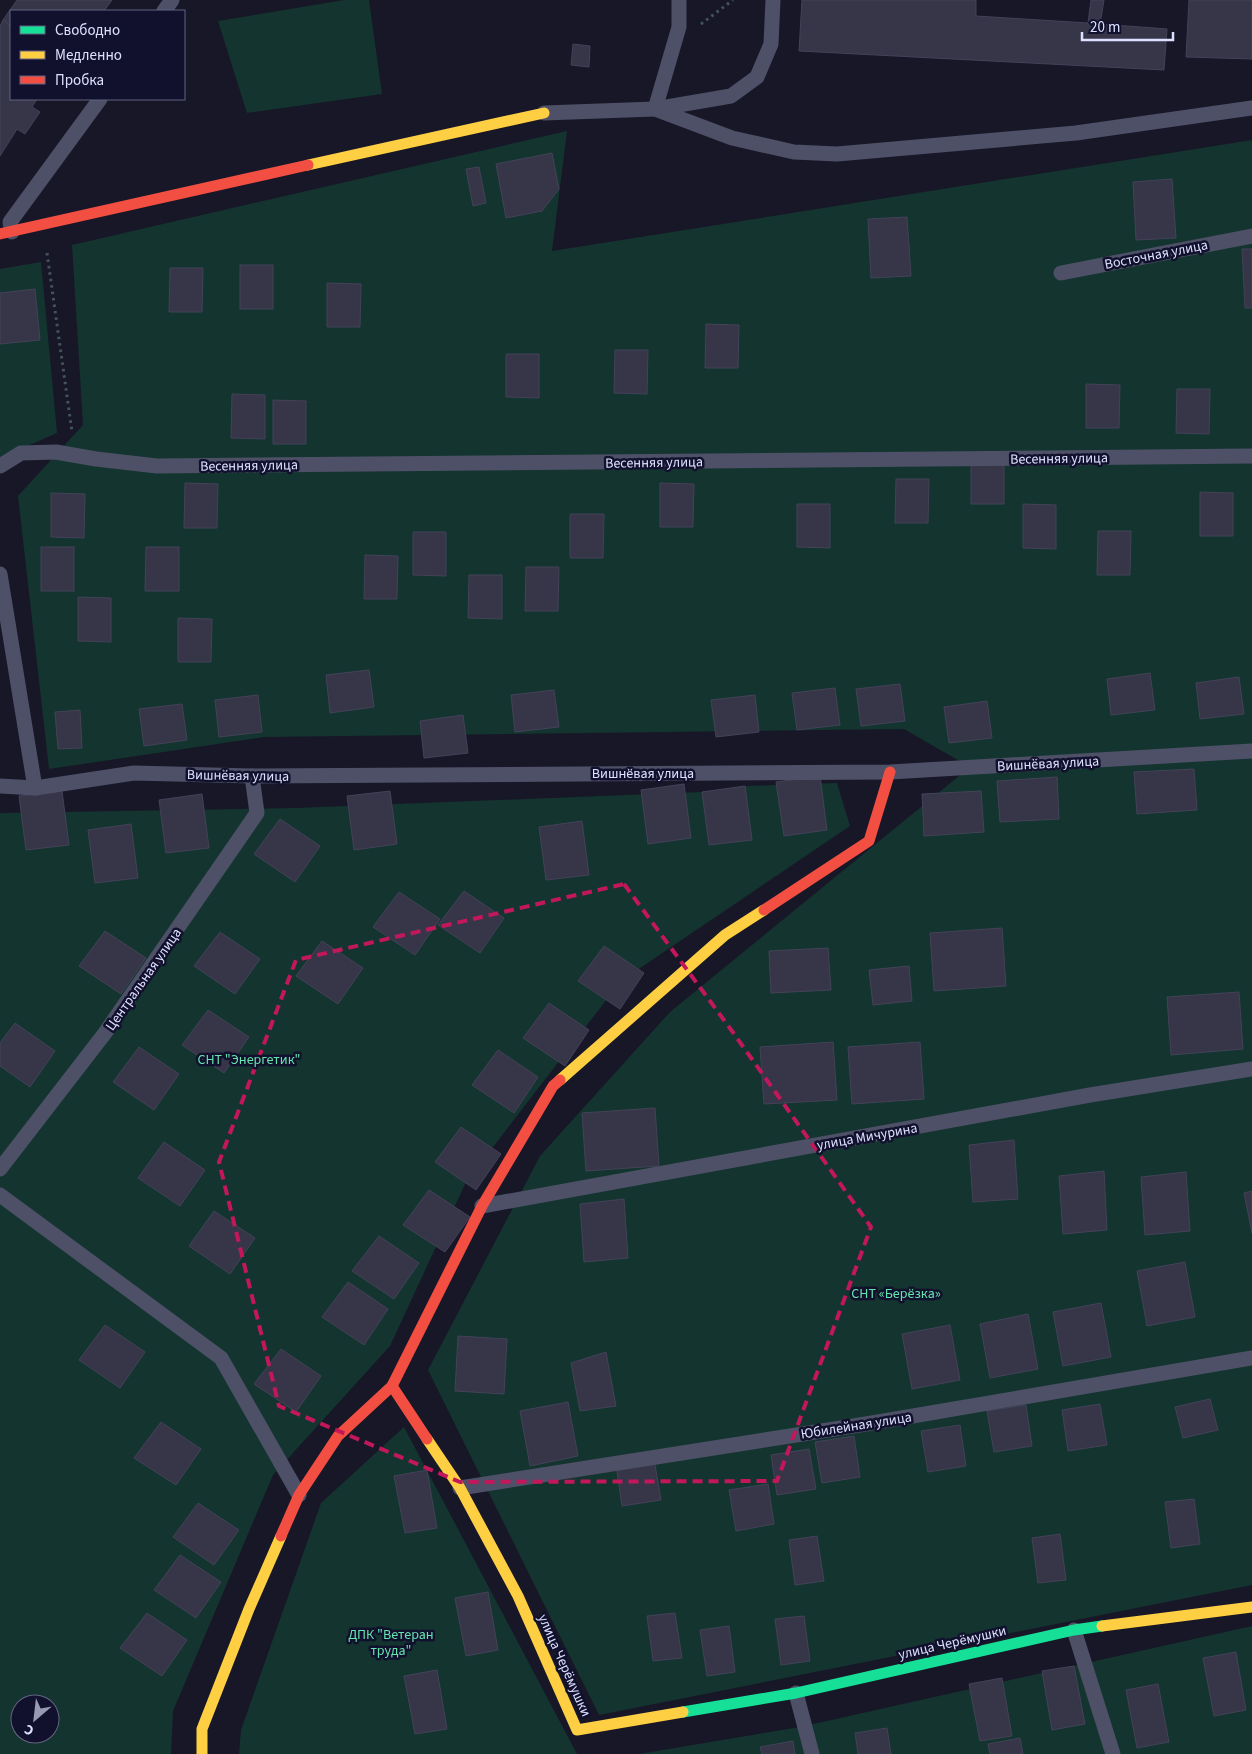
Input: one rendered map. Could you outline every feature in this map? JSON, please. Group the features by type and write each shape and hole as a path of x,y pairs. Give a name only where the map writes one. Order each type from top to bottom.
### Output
{"street":[{"path":"6,233 544,113"},
{"path":"202,1754 202,1729 249,1609 299,1495 338,1436 392,1386 482,1206 552,1086 725,935 869,841 890,772"},
{"name":"улица Черёмушки","path":"392,1386 460,1488 518,1596 577,1730 796,1693 1074,1630 1252,1607"}],"lane":[{"path":"656,109 679,27 678,0"},
{"path":"544,113 656,109 732,96 757,77 771,44 773,0"},
{"path":"6,233 10,222 99,100"},
{"path":"656,109 732,138 794,152 837,154 1076,133 1252,108"},
{"name":"Восточная улица","path":"1061,273 1252,236"},
{"name":"Весенняя улица","path":"0,466 21,453 56,452 157,466 1252,456"},
{"path":"0,574 35,788"},
{"name":"Вишнёвая улица","path":"0,786 35,788 134,773 252,776 890,772 1252,751"},
{"name":"Центральная улица","path":"0,1169 105,1033 256,813 252,776"},
{"name":"улица Мичурина","path":"482,1206 1080,1097 1252,1069"},
{"path":"0,1195 222,1358 299,1495"},
{"name":"Юбилейная улица","path":"460,1488 866,1424 1252,1358"},
{"path":"1074,1630 1113,1754"},
{"path":"796,1693 812,1754"}],"path":[{"path":"43,226 75,455"}],"highlighted area":[{"path":"624,884 732,1031 871,1227 777,1481 460,1482 279,1406 219,1162 296,960"}],"green space":[{"path":"344,0 369,0 382,94 247,113 218,21"},
{"name":"СНТ «Берёзка»","path":"567,131 552,251 1252,140 1252,1585 599,1715 428,1370 540,1156 670,1012 970,767 904,729 264,737 49,769 18,496 83,425 72,245"},
{"path":"41,262 57,433 0,458 0,269"},
{"name":"СНТ \"Энергетик\"","path":"837,783 850,826 621,981 466,1182 390,1346 273,1475 173,1711 171,1754 0,1754 0,813 296,808 702,792 745,786"},
{"name":"ДПК \"Ветеран труда\"","path":"404,1427 577,1754 239,1754 241,1730 321,1503"},
{"path":"1252,1626 1252,1754 639,1754 800,1727"}],"building":[{"path":"17,0 112,0 105,10 10,10"},
{"path":"802,0 976,0 976,16 1088,23 1091,0 1104,0 1100,24 1167,29 1164,70 799,51"},
{"path":"1189,0 1252,0 1252,59 1186,57"},
{"path":"10,10 10,25 3,20"},
{"path":"3,20 10,25 10,100 36,100 32,107 40,112 25,134 17,129 0,156 0,26"},
{"path":"573,44 590,46 589,67 571,65"},
{"path":"552,153 559,189 542,211 506,218 496,164"},
{"path":"479,167 486,203 473,206 466,169"},
{"path":"1172,179 1176,238 1136,240 1133,182"},
{"path":"907,217 911,276 871,278 868,219"},
{"path":"1242,249 1252,249 1252,308 1245,308"},
{"path":"240,265 273,265 273,309 240,309"},
{"path":"170,268 203,268 202,312 169,312"},
{"path":"327,283 361,284 360,327 327,327"},
{"path":"35,289 40,340 0,344 0,293"},
{"path":"706,324 739,325 738,368 705,368"},
{"path":"615,350 648,350 647,394 614,393"},
{"path":"506,354 539,354 539,398 506,397"},
{"path":"1086,384 1120,385 1119,428 1086,428"},
{"path":"1177,389 1210,389 1209,434 1176,433"},
{"path":"232,394 265,395 265,439 231,438"},
{"path":"273,400 306,401 306,444 273,444"},
{"path":"971,460 1004,461 1004,504 971,504"},
{"path":"896,479 929,479 928,523 895,523"},
{"path":"185,483 218,484 217,528 184,528"},
{"path":"660,483 694,484 693,527 660,527"},
{"path":"1200,492 1233,493 1233,536 1200,536"},
{"path":"51,493 85,494 84,538 51,537"},
{"path":"797,504 830,504 830,548 797,547"},
{"path":"1023,504 1056,505 1056,549 1023,548"},
{"path":"570,514 604,514 603,558 570,558"},
{"path":"1098,531 1131,531 1130,575 1097,575"},
{"path":"413,532 446,532 446,576 413,575"},
{"path":"41,547 74,547 74,591 41,591"},
{"path":"146,547 179,547 179,591 145,591"},
{"path":"365,555 398,556 397,599 364,599"},
{"path":"526,567 559,567 558,611 525,611"},
{"path":"469,575 502,575 502,619 468,618"},
{"path":"78,597 111,598 111,642 78,641"},
{"path":"178,618 212,619 211,662 178,662"},
{"path":"369,670 374,707 330,713 326,675"},
{"path":"1150,673 1155,710 1111,715 1107,679"},
{"path":"1239,677 1244,714 1200,719 1196,683"},
{"path":"900,684 905,721 861,726 856,689"},
{"path":"835,688 840,725 797,730 792,693"},
{"path":"554,690 559,727 515,732 511,695"},
{"path":"258,695 262,732 219,737 215,700"},
{"path":"755,695 759,732 716,737 711,700"},
{"path":"987,701 992,738 949,743 944,707"},
{"path":"182,704 187,740 144,746 139,709"},
{"path":"80,710 82,748 58,749 55,712"},
{"path":"463,715 468,753 424,758 420,721"},
{"path":"1194,769 1197,810 1137,814 1134,772"},
{"path":"820,776 827,830 784,836 776,782"},
{"path":"1057,777 1059,819 1000,822 997,781"},
{"path":"684,784 691,838 648,844 641,790"},
{"path":"745,786 752,840 709,845 702,792"},
{"path":"62,791 69,845 26,850 19,796"},
{"path":"390,791 397,844 354,850 347,796"},
{"path":"981,791 984,832 924,836 922,794"},
{"path":"202,794 209,848 166,853 159,800"},
{"path":"280,819 320,846 295,882 254,854"},
{"path":"582,821 589,875 546,880 539,827"},
{"path":"131,824 138,878 95,883 88,830"},
{"path":"464,891 504,918 480,953 438,925"},
{"path":"399,892 440,919 415,955 373,927"},
{"path":"1002,928 1006,986 934,991 930,933"},
{"path":"105,931 146,958 121,994 79,966"},
{"path":"220,932 260,959 235,994 194,966"},
{"path":"322,941 363,968 338,1004 296,976"},
{"path":"604,946 644,973 620,1009 578,981"},
{"path":"828,948 831,990 771,993 769,951"},
{"path":"909,966 912,1001 873,1005 869,970"},
{"path":"1239,992 1243,1049 1171,1055 1167,997"},
{"path":"549,1003 589,1030 565,1066 523,1038"},
{"path":"208,1010 249,1037 224,1073 182,1045"},
{"path":"15,1023 55,1051 30,1087 0,1066 0,1043"},
{"path":"833,1042 837,1100 764,1104 760,1047"},
{"path":"920,1042 924,1099 852,1104 848,1047"},
{"path":"139,1047 179,1074 154,1110 113,1082"},
{"path":"498,1050 538,1077 514,1113 472,1085"},
{"path":"655,1108 659,1166 586,1171 582,1113"},
{"path":"461,1127 501,1154 476,1190 435,1162"},
{"path":"1014,1140 1018,1199 973,1202 969,1145"},
{"path":"164,1142 205,1170 180,1206 138,1178"},
{"path":"1104,1171 1107,1230 1063,1234 1059,1176"},
{"path":"1186,1172 1190,1231 1145,1235 1141,1177"},
{"path":"429,1190 470,1217 445,1252 403,1225"},
{"path":"1252,1191 1252,1233 1244,1193"},
{"path":"624,1199 628,1258 584,1262 580,1204"},
{"path":"214,1211 255,1238 230,1274 189,1246"},
{"path":"379,1236 419,1263 394,1299 352,1271"},
{"path":"1185,1262 1195,1317 1147,1326 1137,1271"},
{"path":"348,1282 388,1309 364,1345 322,1317"},
{"path":"1101,1303 1111,1357 1063,1366 1053,1312"},
{"path":"1028,1314 1038,1369 990,1378 980,1324"},
{"path":"105,1325 145,1352 120,1388 79,1360"},
{"path":"950,1325 960,1380 912,1389 902,1334"},
{"path":"458,1336 507,1339 504,1394 455,1391"},
{"path":"281,1349 321,1376 296,1412 254,1384"},
{"path":"606,1352 616,1406 580,1411 571,1363"},
{"path":"1210,1399 1218,1430 1183,1438 1175,1407"},
{"path":"568,1402 578,1456 530,1466 520,1411"},
{"path":"1100,1404 1107,1445 1068,1451 1062,1410"},
{"path":"1026,1405 1032,1446 994,1452 987,1411"},
{"path":"161,1422 201,1449 176,1485 134,1458"},
{"path":"960,1425 966,1466 928,1472 921,1431"},
{"path":"854,1436 860,1477 822,1483 815,1442"},
{"path":"809,1449 816,1489 777,1495 771,1455"},
{"path":"654,1459 661,1500 622,1506 616,1465"},
{"path":"427,1470 437,1528 405,1533 394,1476"},
{"path":"768,1484 774,1524 736,1531 729,1490"},
{"path":"1194,1499 1200,1544 1171,1548 1165,1502"},
{"path":"198,1503 239,1530 214,1565 173,1537"},
{"path":"1060,1534 1066,1580 1038,1583 1032,1538"},
{"path":"817,1536 824,1581 795,1585 789,1540"},
{"path":"180,1555 221,1582 196,1618 154,1590"},
{"path":"488,1592 498,1650 466,1656 455,1598"},
{"path":"147,1613 187,1640 162,1676 120,1648"},
{"path":"675,1613 682,1658 653,1661 647,1616"},
{"path":"804,1616 810,1661 781,1665 775,1619"},
{"path":"729,1626 735,1672 707,1676 700,1630"},
{"path":"1236,1652 1246,1710 1214,1716 1203,1658"},
{"path":"1074,1666 1085,1724 1052,1730 1042,1671"},
{"path":"437,1670 447,1729 415,1734 404,1676"},
{"path":"1002,1678 1012,1736 980,1741 969,1684"},
{"path":"1158,1684 1169,1742 1137,1748 1126,1690"},
{"path":"887,1728 891,1754 858,1754 855,1733"},
{"path":"1020,1738 1023,1754 990,1754 988,1744"},
{"path":"793,1741 795,1754 762,1754 760,1747"}],"traffic: fast":[{"path":"683,1712 796,1693 1074,1630 1102,1626"}],"traffic: slow":[{"path":"308,165 544,113"},
{"path":"560,1080 725,935 764,910"},
{"path":"427,1439 460,1488 518,1596 577,1730 683,1712"},
{"path":"202,1754 202,1729 249,1609 281,1536"},
{"path":"1102,1626 1252,1607"}],"traffic: jam":[{"path":"0,234 308,165"},
{"path":"764,910 869,841 890,772"},
{"path":"392,1386 482,1206 553,1086 560,1080"},
{"path":"281,1536 299,1495 338,1436 392,1386 427,1439"}]}
